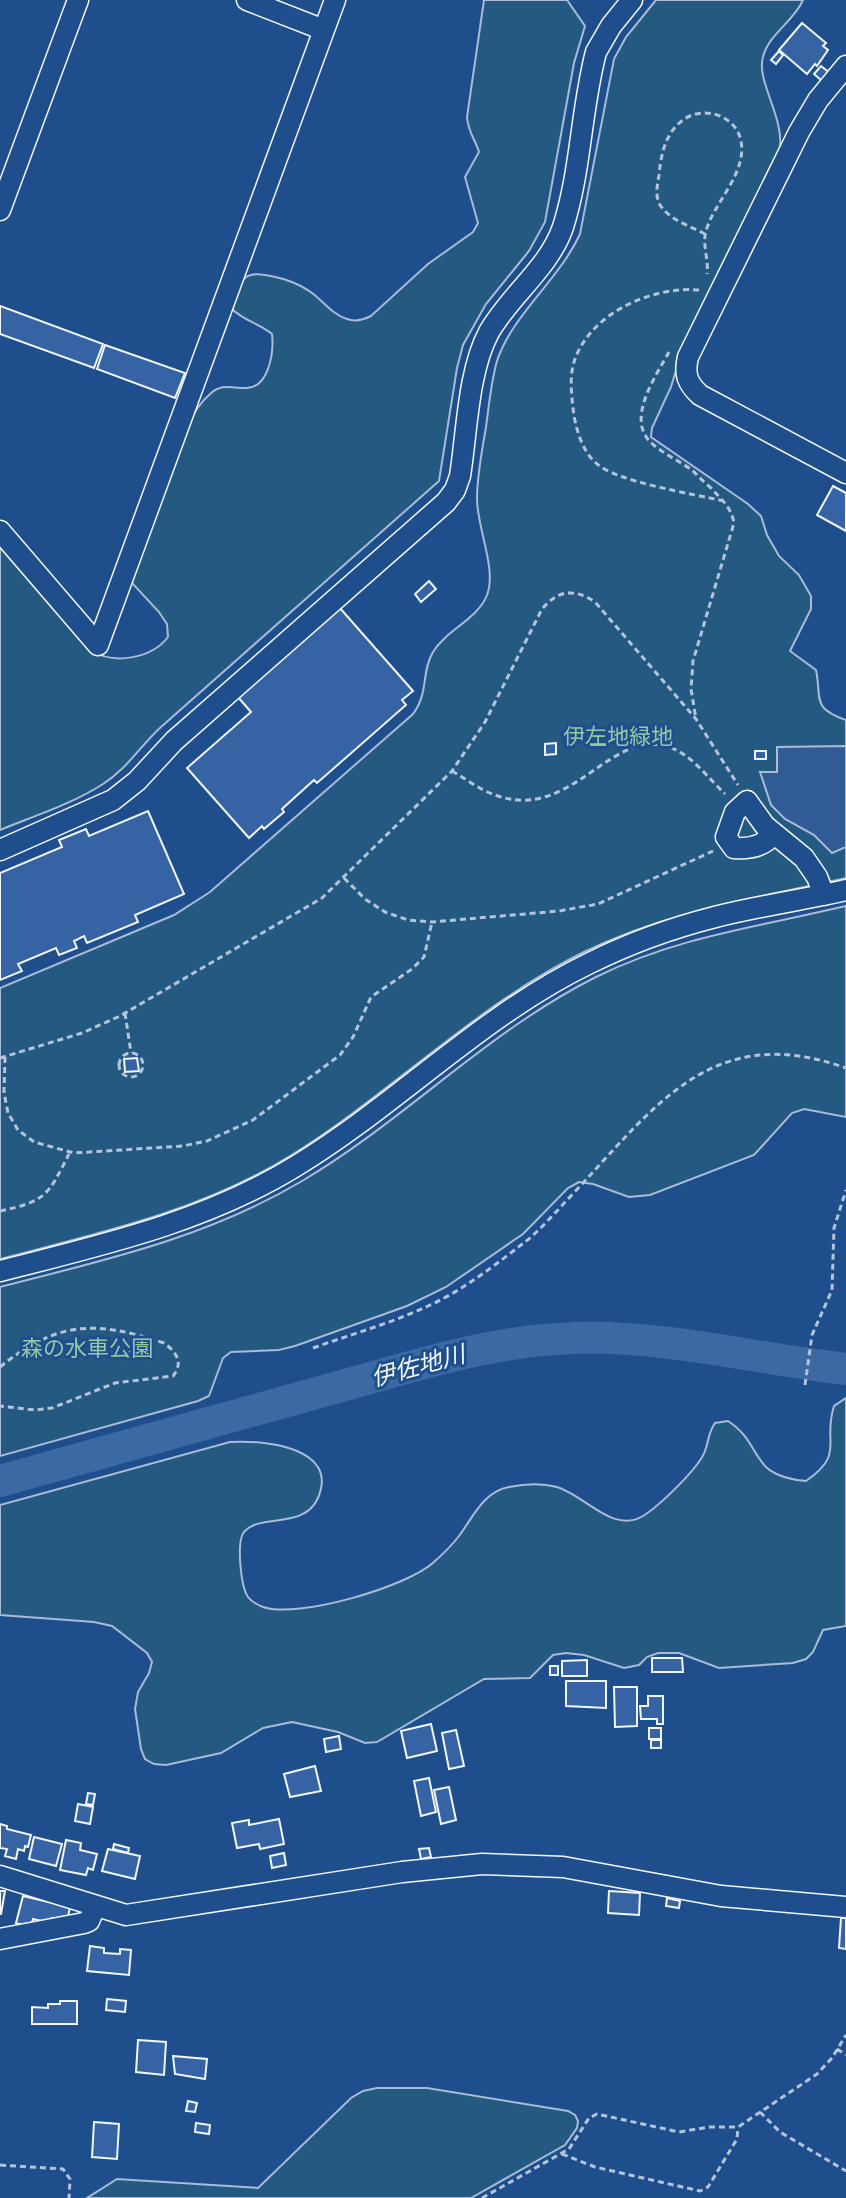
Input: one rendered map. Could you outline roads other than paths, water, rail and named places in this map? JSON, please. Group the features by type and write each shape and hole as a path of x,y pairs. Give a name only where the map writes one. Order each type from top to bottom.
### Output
{"street":[{"path":"0,210 78,0"},
{"path":"247,0 324,30"},
{"path":"0,531 98,645 335,0"},
{"path":"0,850 113,800 137,781 174,741 446,502 455,490 481,352 501,315 544,262 563,228 596,52 611,26 632,0"},
{"path":"846,66 818,100 799,132 688,357 685,371 689,385 700,395 846,473"},
{"path":"773,834 763,844 734,848 728,844 726,837 738,807 747,801 773,834 804,858 817,877 824,895"},
{"path":"0,1271 157,1230 250,1191 295,1167 337,1139 514,1005 591,962 631,944 715,917 846,890"},
{"path":"0,1876 118,1914 135,1915 402,1872 482,1864 577,1869 721,1896 846,1907"},
{"path":"0,1939 84,1923 89,1921 95,1907"}],"waterway":[{"name":"伊佐地川","path":"0,1481 419,1364 512,1344 576,1338 644,1340 846,1369"}],"park label":[{"name":"伊左地緑地","path":"618,736"},
{"name":"森の水車公園","path":"87,1348"}]}
